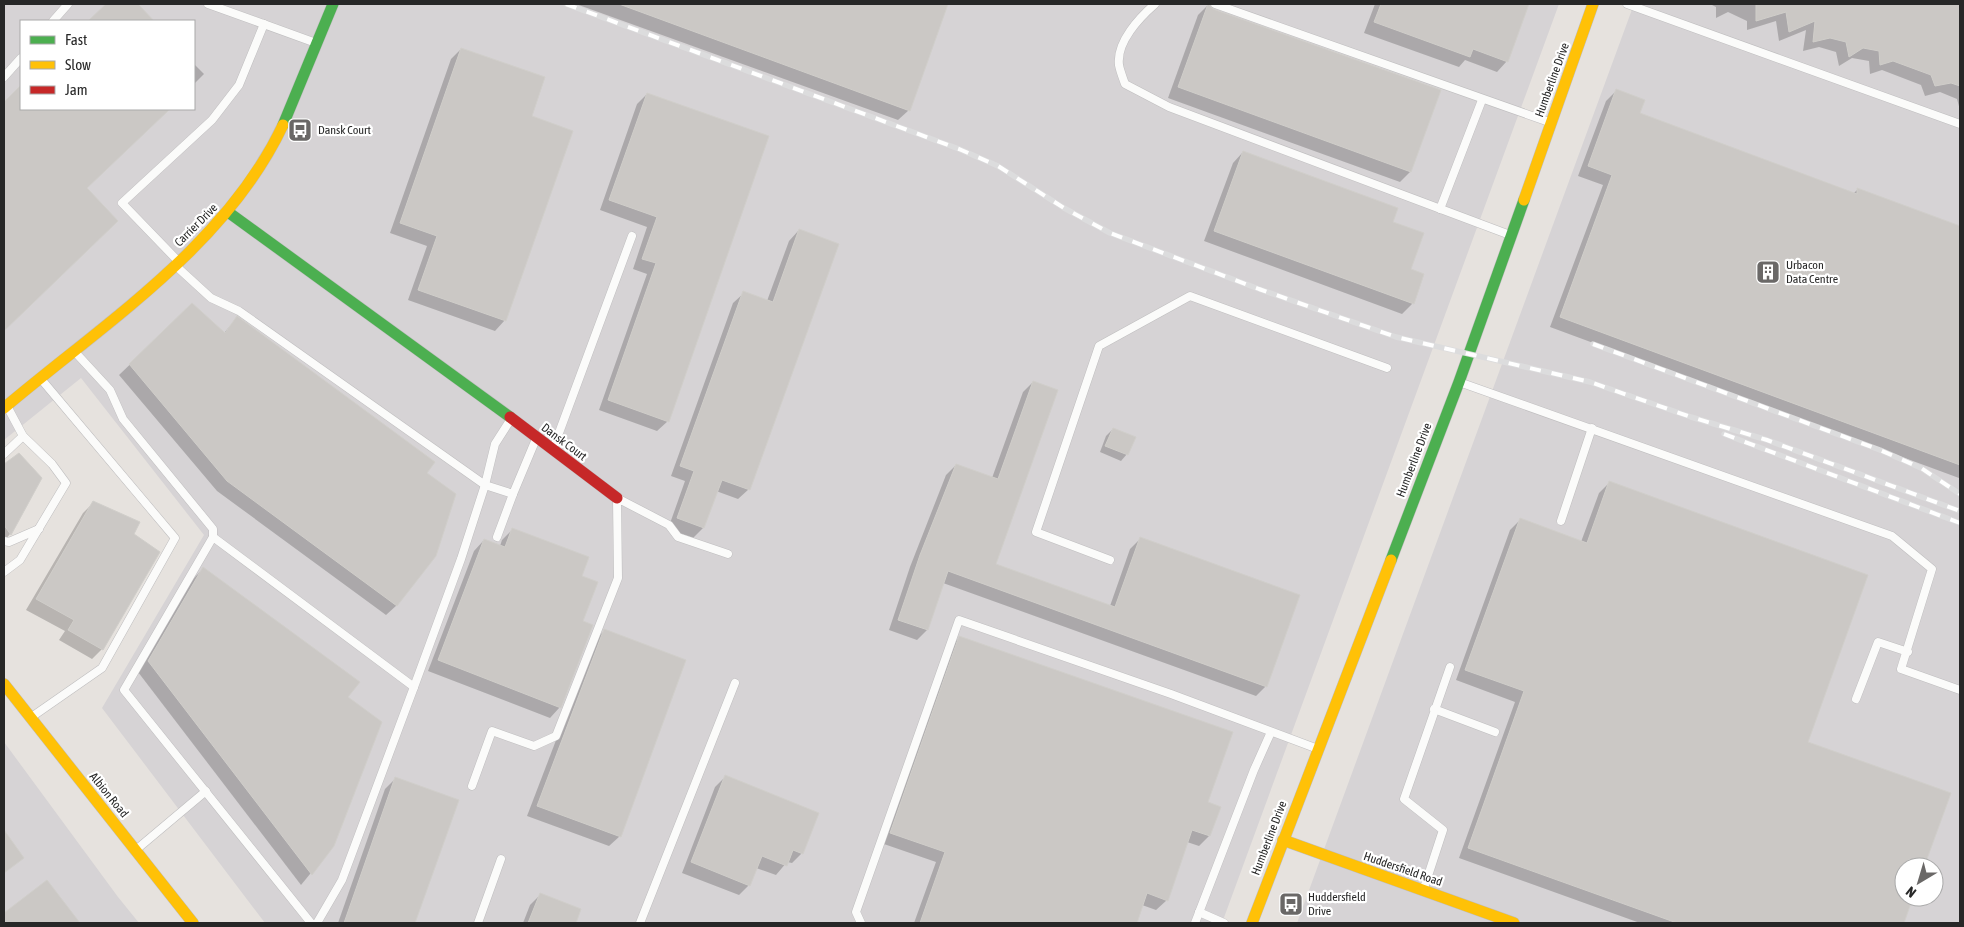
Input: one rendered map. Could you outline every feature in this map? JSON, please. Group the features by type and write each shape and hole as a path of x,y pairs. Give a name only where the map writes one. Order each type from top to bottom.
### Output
{"street":[{"name":"Carrier Drive","path":"5,407 176,263 228,212 260,168 279,132 332,4"},
{"name":"Humberline Drive","path":"1252,923 1459,382 1593,4"},
{"name":"Dansk Court","path":"228,212 617,498"},
{"name":"Albion Road","path":"4,684 193,923"},
{"name":"Huddersfield Road","path":"1283,840 1514,923"}],"lane":[{"path":"54,20 68,4"},
{"path":"208,4 316,43"},
{"path":"1155,4 1134,23 1124,42 1118,63 1125,84 1169,107 1512,236"},
{"path":"1214,4 1551,123"},
{"path":"1627,4 1960,124"},
{"path":"264,24 239,85 212,120 122,203 176,263 211,298 239,311 485,485 513,494"},
{"path":"4,76 20,59"},
{"path":"1440,209 1482,100"},
{"path":"552,450 632,236"},
{"path":"1110,560 1036,532 1099,346 1190,296 1386,368"},
{"path":"73,350 110,390 123,419 213,530 213,537 124,690 311,923"},
{"path":"30,718 102,668 175,538 40,378"},
{"path":"1459,382 1892,536 1932,569 1908,652 1901,669 1960,690"},
{"path":"4,572 20,560 66,482 52,464 23,436 5,407"},
{"path":"316,923 342,880 461,558 485,485 495,444 511,419"},
{"path":"1561,521 1592,428"},
{"path":"4,454 23,436"},
{"path":"497,537 536,439"},
{"path":"472,786 492,731 534,746 556,736 618,578 617,498 669,525 678,537 728,554"},
{"path":"4,541 9,542 40,528"},
{"path":"213,537 414,687"},
{"path":"861,923 856,912 959,620 1318,749"},
{"path":"1856,699 1878,642 1908,652"},
{"path":"1423,890 1442,830 1404,799 1450,667"},
{"path":"640,923 735,684"},
{"path":"1434,709 1495,732"},
{"path":"1195,923 1254,770 1272,732"},
{"path":"135,850 206,791"},
{"path":"478,923 501,859"},
{"path":"1199,912 1224,923"}],"shaded area":[{"path":"4,4 1559,4 1222,923 265,923 102,708 204,535 81,378 4,440"},
{"path":"1634,4 1960,4 1960,923 1297,923"},
{"path":"4,742 118,897 139,923 4,923"}],"building":[{"path":"106,4 138,4 153,20 89,20"},
{"path":"619,4 948,4 910,111"},
{"path":"1208,4 1213,9 1441,90 1411,172 1178,87"},
{"path":"1381,4 1529,4 1508,62 1473,49 1470,57 1374,22"},
{"path":"1756,4 1960,4 1960,86 1951,83 1935,86 1931,75 1893,61 1880,65 1879,51 1863,48 1849,57 1846,42 1830,38 1813,42 1815,21 1789,32 1786,12 1756,21"},
{"path":"461,48 545,77 532,116 573,131 506,321 418,290 437,236 400,223"},
{"path":"20,86 20,110 169,110 87,188 118,221 4,331 4,102"},
{"name":"Urbacon Data Centre","path":"1616,89 1645,100 1640,113 1857,194 1857,188 1960,226 1960,465 1560,317 1612,175 1588,166"},
{"path":"647,93 769,136 669,422 608,400 656,263 642,259 657,217 609,200"},
{"path":"1243,151 1398,208 1393,222 1424,233 1411,269 1424,274 1414,304 1214,231"},
{"path":"799,229 839,244 750,490 722,480 704,528 677,518 694,471 680,466 743,291 773,302"},
{"path":"192,303 225,333 237,316 435,462 427,473 456,494 436,556 397,606 227,481 129,364"},
{"path":"1033,381 1058,390 996,564 1115,607 1140,537 1300,595 1267,687 948,571 928,630 898,620 920,555 956,464 998,479"},
{"path":"1113,428 1136,437 1128,455 1105,446"},
{"path":"19,453 42,478 11,535 4,525 4,464"},
{"path":"1609,481 1868,575 1808,742 1951,793 1928,857 1894,857 1894,907 1910,907 1904,923 1677,923 1468,848 1524,691 1465,670 1520,518 1587,543"},
{"path":"93,501 140,522 134,534 160,552 103,650 68,630 74,620 36,599"},
{"path":"512,528 589,557 582,576 598,582 583,621 593,625 561,708 438,660 484,539 505,547"},
{"path":"203,567 360,682 348,697 382,722 334,846 312,875 148,661"},
{"path":"604,629 686,660 621,837 537,806"},
{"path":"959,636 1233,732 1208,802 1221,807 1210,836 1192,830 1168,901 1147,893 1137,923 920,923 945,852 890,833"},
{"path":"725,775 819,813 803,854 793,850 787,866 762,856 750,886 691,862"},
{"path":"395,777 459,800 415,923 344,923"},
{"path":"4,830 24,858 4,873"},
{"path":"47,880 80,923 4,923 4,913"},
{"path":"540,893 581,909 576,923 528,923"}],"railway":[{"path":"566,4 959,149 998,166 1064,208 1110,233 1259,289 1396,337 1590,382 1691,417 1767,440 1960,511"},
{"path":"1593,344 1880,450 1921,468 1960,494"},
{"path":"1724,434 1960,523"}],"traffic: fast":[{"path":"283,125 333,4"},
{"path":"1391,560 1459,382 1524,200"},
{"path":"228,212 510,417"}],"traffic: slow":[{"path":"1524,200 1593,4"},
{"path":"4,408 121,313 196,246 229,208 259,168 283,125"},
{"path":"1252,923 1391,560"},
{"path":"4,684 193,923"},
{"path":"1283,840 1514,923"}],"traffic: jam":[{"path":"510,417 617,498"}],"place":[{"name":"Dansk Court","path":"300,130"},
{"name":"Urbacon Data Centre","path":"1768,272"},
{"name":"Huddersfield Drive","path":"1291,904"}]}
